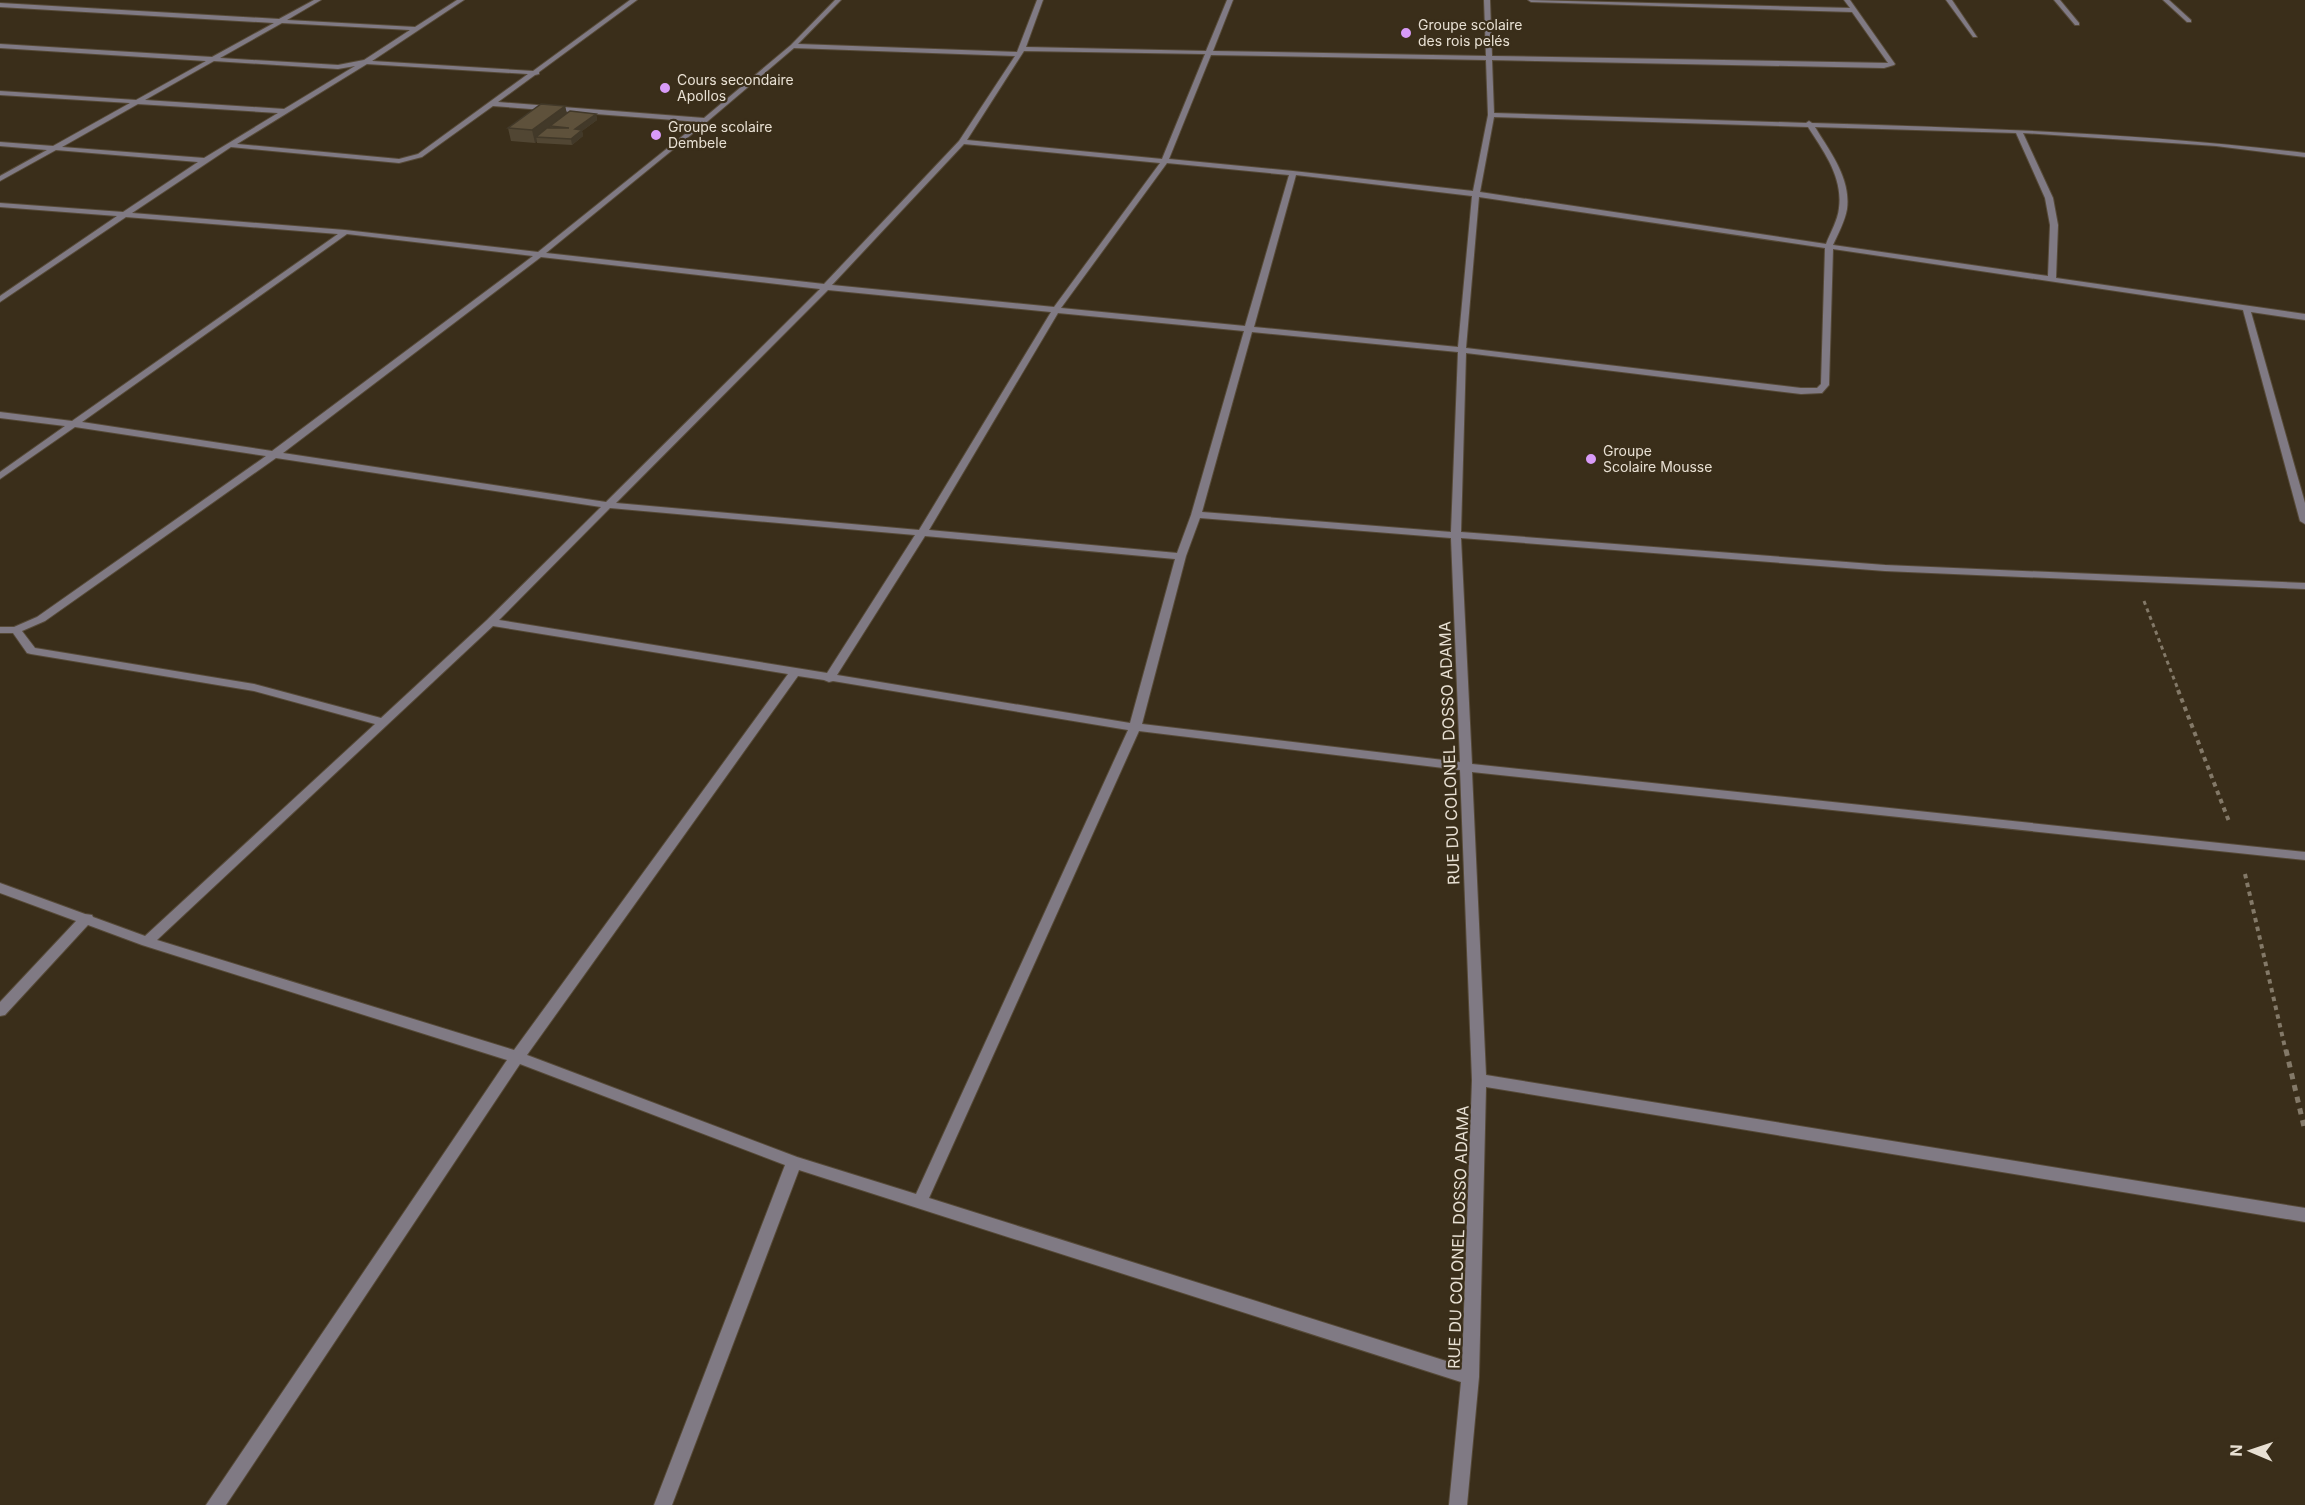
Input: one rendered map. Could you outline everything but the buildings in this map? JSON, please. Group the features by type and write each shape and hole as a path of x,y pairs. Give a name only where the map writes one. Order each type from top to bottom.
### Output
{"street":[{"path":"0,179 318,0"},
{"path":"0,300 228,145 366,62 461,0"},
{"path":"228,145 399,161 410,160 420,156 537,73 634,0"},
{"path":"0,630 16,630 41,619 275,454 540,254 706,120 793,46 838,0"},
{"path":"147,942 491,622 826,287 963,142 1020,51 1040,0"},
{"path":"828,678 922,533 1058,308 1165,161 1230,0"},
{"name":"RUE DU COLONEL DOSSO ADAMA","path":"1458,1505 1470,1377 1479,1080 1456,537 1462,350 1476,194 1491,115 1487,0"},
{"path":"1531,0 1750,3 1853,10"},
{"path":"793,46 1892,64 1847,0"},
{"path":"1949,0 1975,36"},
{"path":"2057,0 2077,24"},
{"path":"2166,0 2189,21"},
{"path":"1,2 417,29"},
{"path":"0,46 338,67 366,62 537,73"},
{"path":"0,93 284,111"},
{"path":"493,104 706,120"},
{"path":"1491,115 2019,131 2193,142 2305,155"},
{"path":"0,205 345,231 826,287 1058,308 1462,350 1801,391 1819,391 1826,385 1829,246 1843,210 1843,189 1837,168 1809,123"},
{"path":"2019,131 2049,198 2054,225 2052,279"},
{"path":"963,142 1293,173 1476,194 2305,317"},
{"path":"0,144 205,160"},
{"path":"920,1202 1135,727 1181,556 1196,515 1293,173"},
{"path":"0,476 345,231"},
{"path":"2246,307 2305,521"},
{"path":"0,415 74,424 608,505 1181,556"},
{"path":"1196,515 1456,537 1885,568 2305,586"},
{"path":"491,622 1135,727 1466,767 2305,856"},
{"path":"16,630 31,651 254,688 383,722"},
{"path":"215,1505 517,1058 794,673"},
{"path":"0,888 87,918 147,942 517,1058 794,1162 1470,1377"},
{"path":"0,1011 87,918"},
{"path":"1479,1080 2305,1215"},
{"path":"663,1505 794,1162"}],"place":[{"name":"Groupe scolaire des rois pelés","path":"1406,33"},
{"name":"Cours secondaire Apollos","path":"665,88"},
{"name":"Groupe scolaire Dembele","path":"656,135"},
{"name":"Groupe Scolaire Mousse","path":"1591,459"}]}
